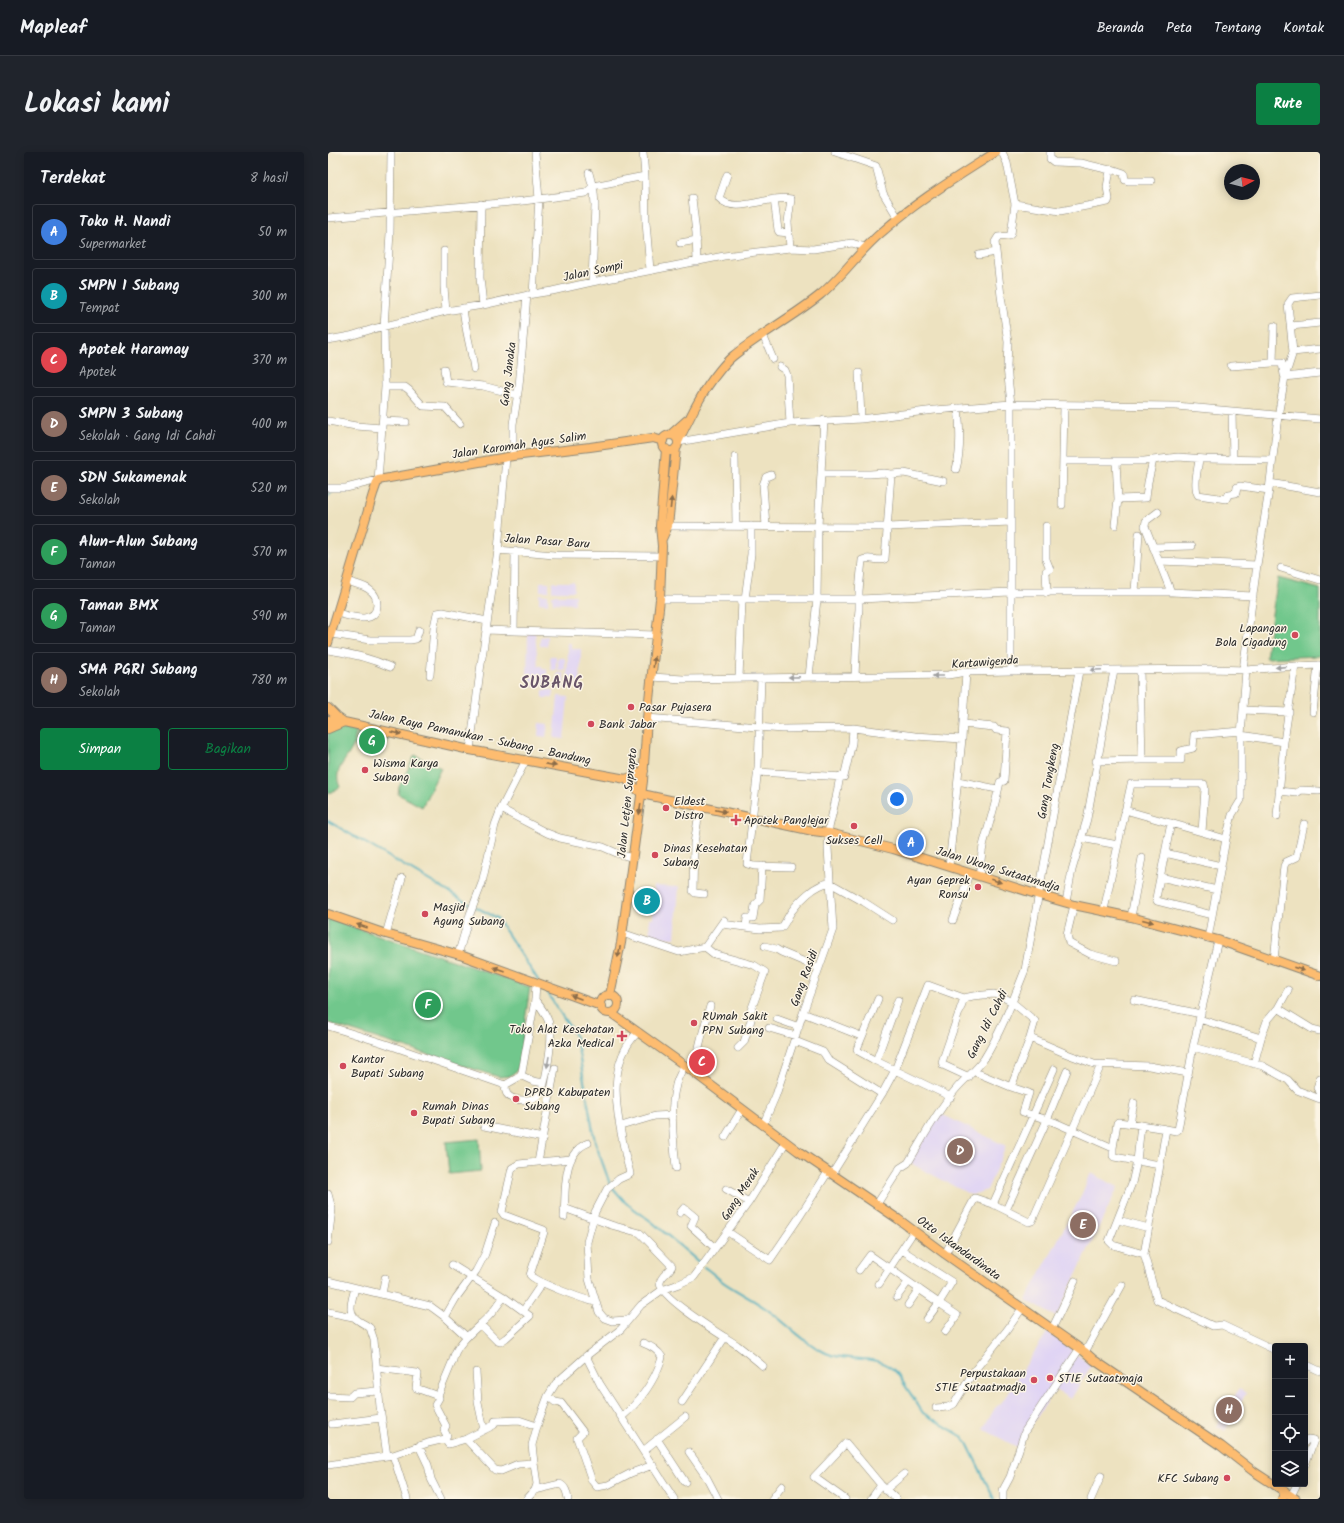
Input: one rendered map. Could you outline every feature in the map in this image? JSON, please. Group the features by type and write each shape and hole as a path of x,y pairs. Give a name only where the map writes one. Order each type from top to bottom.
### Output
{"main road":[{"name":"Jalan Letjen Suprapto","path":"610,995 622,933 642,794 647,718 660,599 661,540 677,445 689,418 699,399 715,376 732,356 785,321 821,294 846,270 859,245 996,152"},
{"path":"670,435 675,436 677,445 670,450 666,449 663,441 689,418"},
{"name":"Jalan Karomah Agus Salim","path":"378,480 510,457 653,438 663,441"},
{"name":"Jalan Letjen Suprapto","path":"664,526 666,449"},
{"path":"328,643 378,480"},
{"path":"328,708 344,722 328,730"},
{"name":"Jalan Raya Pamanukan - Subang - Bandung","path":"328,720 344,722 470,750 626,779"},
{"path":"642,794 626,779 644,771"},
{"name":"Jalan Ukong Sutaatmadja","path":"642,794 813,831 829,832 892,849 1074,905 1104,910 1218,940 1320,976"},
{"path":"328,914 386,934 458,955 601,1006 606,1012 611,1013 616,1010 618,1005 617,999 610,995 602,998 601,1006"},
{"name":"Otto Iskandardinata","path":"611,1013 694,1072 786,1142 878,1204 945,1254 1023,1307 1094,1360 1221,1446 1253,1471 1286,1493"}],"street":[{"name":"Gang Janaka","path":"510,457 540,199 535,152"},
{"path":"643,152 650,270"},
{"path":"835,152 876,166 883,193 898,218"},
{"path":"1002,152 1007,163 1014,204 1011,234 1009,236 998,237 996,239 996,252 1008,342 1007,367 1011,404 1011,670"},
{"path":"1050,152 1050,159 1054,162 1081,163 1124,172 1125,180 1128,181 1151,181"},
{"path":"328,488 346,488 378,480 385,387 384,327 390,213 389,153"},
{"path":"1014,204 1060,211 1108,202 1107,187 1110,170"},
{"path":"589,173 593,186 594,216 592,282"},
{"path":"727,175 719,197 731,204 740,205 774,199 790,199 788,222 790,248"},
{"path":"328,218 540,199 586,192 593,186 645,176"},
{"path":"692,198 698,262"},
{"path":"774,199 778,230 779,232 789,234"},
{"path":"481,204 480,278 483,305"},
{"path":"680,243 697,240"},
{"name":"Jalan Sompi","path":"328,340 350,336 446,311 483,305 530,294 552,291 724,256 790,248 814,249 859,245"},
{"path":"444,251 446,311"},
{"path":"978,255 996,252"},
{"path":"1208,938 1226,839 1232,815 1241,800 1241,733 1245,670 1257,565 1270,486 1278,416 1285,377 1293,352 1288,304 1292,298 1320,295"},
{"path":"463,308 465,327 472,351 474,369"},
{"path":"1291,326 1320,322"},
{"path":"1273,363 1274,326"},
{"path":"763,335 773,359"},
{"path":"1293,352 1320,349"},
{"path":"1231,366 1282,363 1285,377"},
{"path":"780,367 785,370 787,374 790,423"},
{"path":"444,369 446,382 484,386 517,395"},
{"path":"859,373 860,419"},
{"path":"1285,377 1320,373"},
{"path":"385,387 405,388 409,390 423,406 445,407 460,424"},
{"path":"677,445 790,423 860,419 958,408 1011,404 1064,406 1176,406 1320,419"},
{"path":"1062,505 1064,406"},
{"path":"956,469 958,462 960,427 958,408"},
{"path":"1232,411 1233,460"},
{"path":"809,676 817,599 818,526 824,420"},
{"path":"328,422 356,426 406,422"},
{"name":"Jalan Pasar Baru","path":"510,457 498,550 554,555 661,556"},
{"path":"735,457 736,526"},
{"path":"1064,461 1153,460 1169,457 1272,460"},
{"path":"1199,459 1196,485 1198,495 1226,499 1229,494 1236,493 1237,487 1240,486 1270,486 1320,492"},
{"path":"1118,499 1146,498 1153,460"},
{"path":"1115,525 1118,499 1116,461"},
{"path":"821,474 904,473 943,481"},
{"path":"854,676 860,599 858,591 862,560 868,558 879,560 885,559 891,474"},
{"path":"766,526 763,485 766,477 771,475"},
{"path":"1158,512 1145,523 1171,592"},
{"path":"664,526 888,526 1010,522"},
{"path":"739,678 744,599 751,554 751,526"},
{"path":"1046,526 1046,560 1050,569 1046,571 1047,593"},
{"path":"1135,592 1139,534"},
{"path":"1171,561 1172,546"},
{"path":"1153,547 1192,546"},
{"path":"470,750 498,550"},
{"path":"514,631 515,551"},
{"path":"1159,561 1257,565"},
{"path":"1281,568 1320,580"},
{"path":"337,613 359,619 372,615 376,608 375,597 370,590 347,581"},
{"path":"660,599 860,599 1010,592 1171,592 1254,596"},
{"path":"430,675 434,626 437,613 443,612 487,621"},
{"path":"331,634 370,640 410,640 416,639 419,630"},
{"path":"486,630 657,635"},
{"path":"328,650 359,655 390,667"},
{"path":"1313,712 1319,665"},
{"name":"Kartawigenda","path":"652,678 948,676 966,672 1011,670 1245,670 1319,665"},
{"path":"1277,816 1284,742 1295,666"},
{"path":"1066,902 1072,870 1087,819 1096,761 1114,670"},
{"path":"1140,670 1142,760"},
{"name":"Gang Tongkeng","path":"1039,895 1079,671"},
{"path":"948,866 962,739 966,672"},
{"path":"761,678 757,772 747,864 754,866 791,867"},
{"path":"1243,710 1289,712"},
{"path":"647,718 784,729 853,728 915,736 962,739"},
{"path":"962,724 994,727 996,730 1007,731 1004,781 1000,782 997,789 994,810 990,821 987,838 984,841 979,876"},
{"name":"Gang Rasidi","path":"763,1125 776,1095 803,1013 834,929 828,848 829,832 840,776 844,777 852,743 853,728"},
{"path":"1096,761 1181,760 1181,751 1193,748 1193,735 1223,732 1241,733 1284,742"},
{"path":"458,955 470,914 482,884 495,825 501,809 526,760"},
{"path":"757,772 840,776"},
{"path":"958,781 997,789"},
{"path":"1104,910 1131,784 1204,784 1205,789 1202,832"},
{"path":"1279,791 1297,793 1301,790 1319,791"},
{"path":"700,807 694,843 693,891 695,893 704,894"},
{"path":"501,809 547,833 560,838 610,849 619,854 633,858"},
{"path":"1125,810 1226,839"},
{"path":"1171,823 1156,898 1158,902 1212,915"},
{"path":"1274,960 1284,866 1286,862 1297,857 1304,824"},
{"path":"1081,838 1118,845"},
{"path":"1165,853 1221,866"},
{"path":"1131,917 1142,858"},
{"path":"746,927 747,918 753,918 755,906 760,900 762,866"},
{"path":"953,920 969,873"},
{"path":"1160,877 1217,890"},
{"path":"386,934 402,878"},
{"path":"622,933 679,952 705,947 724,921 760,929 782,928 795,907 815,887 822,884 830,884 864,902 892,920"},
{"name":"Gang Idi Cahdi","path":"878,1204 900,1168 908,1163 939,1112 956,1088 975,1072 984,1059 1012,1002 1025,970 1039,895"},
{"path":"1074,905 1067,934 1069,943 1090,954 1116,961"},
{"path":"1160,1165 1113,1156 1117,1122 1176,1131 1178,1130 1193,1047 1218,940"},
{"path":"765,946 776,949 819,968"},
{"path":"705,947 714,954 754,966 765,972 750,1013 751,1020 744,1042 738,1048"},
{"path":"504,1085 520,1075 522,1072 536,1000 536,983"},
{"path":"728,1232 770,1260 882,1094 895,1070 928,985 964,998 994,994 1003,997 1012,1002 1035,1021 1011,1087"},
{"path":"1254,1064 1267,1021 1278,1008 1288,990"},
{"path":"964,998 942,1062 943,1065 969,1077"},
{"path":"878,999 861,1036 857,1050 876,1061 951,1097"},
{"path":"504,1085 505,1092 508,1096 527,1101 534,1099 539,1094 544,1083 551,1042 550,1027 542,1008 536,1000"},
{"path":"876,1061 898,1000"},
{"path":"1134,1000 1200,1017 1261,1038"},
{"path":"694,1072 700,1039 710,1006"},
{"path":"1278,1008 1312,1029 1320,1031"},
{"path":"803,1013 861,1036"},
{"path":"777,1019 799,1027"},
{"path":"328,1026 383,1043 504,1085"},
{"path":"769,1028 823,1052 828,1060 882,1094"},
{"path":"627,1322 608,1320 600,1312 594,1302 589,1279 587,1242 595,1212 607,1189 630,1174 617,1102 616,1079 625,1047 638,1032"},
{"path":"1030,1038 1068,1054 1101,1065 1149,1066 1188,1073"},
{"path":"1193,1047 1267,1067 1288,1080 1297,1090 1320,1098"},
{"path":"676,1168 673,1137 673,1115 676,1085 684,1065"},
{"path":"945,1254 973,1200 978,1198 1029,1222 1032,1221 1101,1065"},
{"path":"538,1162 555,1068"},
{"path":"993,1204 1054,1069"},
{"path":"1006,1210 1047,1120 1067,1071"},
{"path":"975,1072 1029,1093 1023,1112 1047,1120 1113,1148"},
{"path":"520,1075 533,1081 544,1083"},
{"path":"1320,1078 1317,1088 1320,1092"},
{"path":"1130,1123 1134,1103"},
{"path":"725,1138 742,1109"},
{"path":"621,1126 655,1116 673,1115"},
{"path":"1141,1125 1137,1160 1130,1190 1109,1238 1110,1243 1144,1254"},
{"path":"484,1126 542,1138"},
{"path":"1166,1129 1144,1254 1157,1300 1213,1326 1222,1325 1272,1349"},
{"name":"Gang Merak","path":"662,1290 694,1277 749,1202 786,1142"},
{"path":"564,1217 565,1187 571,1160 575,1153 588,1143"},
{"path":"571,1160 519,1164 512,1168 502,1212 504,1215 544,1230 530,1275 532,1278 594,1302"},
{"path":"726,1189 749,1202"},
{"path":"328,1194 332,1209 328,1242"},
{"path":"564,1208 611,1225 640,1233 670,1264 672,1268 660,1282 662,1290 690,1314 725,1337 763,1366"},
{"path":"680,1213 684,1208 695,1217 691,1226 715,1248"},
{"path":"1118,1220 1149,1228"},
{"path":"445,1317 485,1254 495,1223"},
{"path":"878,1284 914,1230"},
{"path":"902,1250 952,1282 927,1319"},
{"path":"859,1270 870,1255 939,1303 957,1316 945,1332"},
{"path":"452,1265 472,1276 530,1316 502,1341 497,1341 480,1324"},
{"path":"382,1294 385,1278"},
{"path":"328,1281 430,1306 445,1317 467,1337"},
{"path":"1052,1329 1075,1281"},
{"path":"898,1298 908,1282"},
{"path":"523,1311 542,1283"},
{"path":"1003,1499 1003,1490 1010,1477 1025,1430 1082,1350 1122,1285"},
{"path":"353,1317 350,1305 355,1288"},
{"path":"908,1305 919,1289"},
{"path":"527,1499 538,1484 532,1445 548,1396 556,1383 586,1356 621,1330 640,1305 662,1290"},
{"path":"504,1297 490,1315 467,1337 453,1355 453,1360 435,1405 447,1426 444,1430 447,1436 445,1439 449,1444 466,1439 494,1425 495,1421 519,1420 537,1426"},
{"path":"936,1408 948,1407 954,1404 974,1371 1007,1330 1023,1307"},
{"path":"328,1312 353,1317 370,1328 374,1340 381,1418 390,1455 407,1499"},
{"path":"682,1402 725,1337"},
{"path":"622,1417 631,1409 650,1386 661,1361 662,1357 658,1351 652,1346 643,1343"},
{"path":"586,1356 600,1384 674,1499"},
{"path":"1308,1365 1320,1371"},
{"path":"376,1368 417,1373 416,1388 438,1396"},
{"path":"476,1372 478,1402 484,1430"},
{"path":"328,1396 350,1397 354,1393 378,1391"},
{"path":"548,1396 555,1402 561,1404 583,1432 578,1438 592,1481 597,1487 608,1484 653,1465"},
{"path":"643,1450 685,1417"},
{"path":"332,1424 381,1418"},
{"path":"328,1465 390,1455 445,1439"},
{"path":"466,1439 496,1470 501,1471 518,1464 534,1463"},
{"path":"657,1439 685,1482"},
{"path":"1308,1440 1314,1440 1308,1457"},
{"path":"845,1499 814,1477 845,1444 848,1444 883,1487 896,1499"},
{"path":"419,1446 428,1465 431,1479 441,1499"},
{"path":"689,1452 707,1478 718,1499"},
{"path":"871,1499 883,1487 904,1474"},
{"path":"1090,1499 1101,1476"},
{"path":"535,1490 560,1484 566,1489 568,1499"},
{"path":"772,1499 782,1486"}],"shaded area":[{"path":"540,582 549,582 549,591 540,591"},
{"path":"552,582 574,582 574,591 552,591"},
{"path":"539,594 548,595 548,604 539,603"},
{"path":"552,595 575,595 575,604 553,603"},
{"path":"528,632 535,632 538,666 542,666 542,669 547,669 547,685 531,687 529,676 527,676"},
{"path":"547,636 547,646 540,646 540,637"},
{"path":"567,643 571,643 571,649 581,649 580,687 567,687"},
{"path":"550,656 556,656 556,670 551,670"},
{"path":"558,658 565,658 565,671 558,671"},
{"path":"557,673 564,673 564,689 557,689"},
{"path":"543,690 553,690 553,698 543,698"},
{"path":"558,696 568,697 564,739 554,738"},
{"path":"539,723 548,724 546,737 538,736"},
{"path":"654,886 679,887 675,938 650,937 649,918 653,918"},
{"path":"939,1113 1006,1146 987,1190 971,1195 910,1163"},
{"path":"1091,1173 1118,1187 1056,1317 1026,1300 1080,1198"},
{"name":"STIE Sutaatmaja","path":"1048,1331 1091,1366 1071,1399 1055,1390 1017,1447 983,1429 995,1408 1002,1402"},
{"path":"1239,1389 1246,1393 1225,1431 1216,1426 1220,1419 1218,1417 1227,1402 1230,1403"}],"green space":[{"name":"Lapangan Bola Cigadung","path":"1278,578 1320,589 1320,656 1266,658"},
{"path":"344,725 357,728 354,742 339,770 338,781 340,787 328,794 328,733"},
{"path":"359,727 390,734 382,753 375,755 355,747"},
{"path":"415,755 441,768 422,807 398,794 399,787"},
{"path":"328,918 530,987 518,1069 510,1076 499,1077 328,1023"},
{"path":"479,1139 481,1171 449,1174 446,1142"}],"waterway":[{"path":"328,496 334,490"},
{"path":"328,821 464,901 497,918 538,980"},
{"path":"544,988 576,1037 595,1142 610,1184"},
{"path":"612,1187 626,1203 652,1222 701,1264"},
{"path":"704,1267 726,1284 767,1309 804,1340 818,1349 835,1356 871,1360 889,1366 897,1373 923,1413 963,1437 994,1499"}],"place":[{"name":"Lapangan Bola Cigadung","path":"1295,635"},
{"name":"Pasar Pujasera","path":"631,707"},
{"name":"Bank Jabar","path":"591,724"},
{"name":"Taman BMX","path":"372,741"},
{"name":"Wisma Karya Subang","path":"365,770"},
{"name":"Eldest Distro","path":"666,808"},
{"name":"Apotek Panglejar","path":"736,820"},
{"name":"Sukses Cell","path":"854,826"},
{"name":"Toko H. Nandi","path":"911,843"},
{"name":"Dinas Kesehatan Subang","path":"655,855"},
{"name":"Ayan Geprek Ronsu'","path":"978,887"},
{"name":"SMPN 1 Subang","path":"647,901"},
{"name":"Masjid Agung Subang","path":"425,914"},
{"name":"Alun-Alun Subang","path":"428,1005"},
{"name":"RUmah Sakit PPN Subang","path":"694,1023"},
{"name":"Toko Alat Kesehatan Azka Medical","path":"622,1036"},
{"name":"Apotek Haramay","path":"702,1062"},
{"name":"Kantor Bupati Subang","path":"343,1066"},
{"name":"DPRD Kabupaten Subang","path":"516,1099"},
{"name":"Rumah Dinas Bupati Subang","path":"414,1113"},
{"name":"SMPN 3 Subang","path":"960,1151"},
{"name":"SDN Sukamenak","path":"1083,1225"},
{"name":"STIE Sutaatmaja","path":"1050,1378"},
{"name":"Perpustakaan STIE Sutaatmadja","path":"1034,1380"},
{"name":"SMA PGRI Subang","path":"1229,1410"},
{"name":"KFC Subang","path":"1227,1478"}],"district":[{"name":"SUBANG","path":"552,682"}]}
